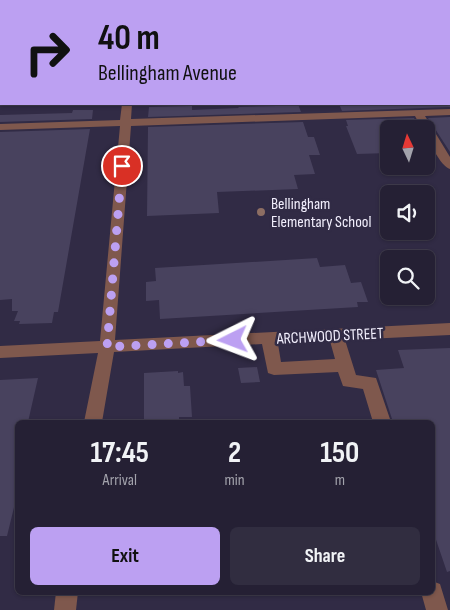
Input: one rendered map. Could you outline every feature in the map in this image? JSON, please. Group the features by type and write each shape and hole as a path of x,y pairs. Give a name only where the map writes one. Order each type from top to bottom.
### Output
{"street":[{"path":"93,420 107,347 127,105"},
{"path":"319,105 324,116"},
{"path":"0,127 450,112"},
{"path":"418,113 450,166"},
{"name":"ARCHWOOD STREET","path":"0,352 450,329"},
{"path":"336,335 348,381 370,383 381,420"},
{"path":"269,338 274,369 344,365"},
{"path":"65,610 67,595"},
{"path":"433,595 438,610"}],"building":[{"path":"298,105 301,112 148,117 149,107 192,106 192,110"},
{"path":"339,105 450,105 450,107 342,111"},
{"path":"73,110 93,110 92,119 0,122 0,115 72,113"},
{"path":"450,117 450,152 435,129 435,120 429,120 428,118"},
{"path":"414,118 415,120 380,120 380,153 357,154 346,126 348,126 346,120"},
{"path":"303,122 308,137 314,137 320,155 309,155 315,174 294,175 298,189 217,192 219,213 147,216 148,127"},
{"path":"90,129 58,312 54,312 52,323 19,324 20,321 14,321 18,311 12,311 12,299 0,300 0,132"},
{"path":"317,258 320,267 345,265 351,283 361,282 368,302 357,302 358,307 160,319 159,300 146,301 146,282 156,281 155,268"},
{"path":"450,348 450,571 447,572 435,537 435,420 392,420 376,370 404,368 398,350"},
{"path":"257,367 260,382 241,383 238,368"},
{"path":"183,372 184,386 190,386 192,417 179,417 179,420 144,420 144,373"},
{"path":"38,378 28,420 15,420 15,503 7,536 0,536 0,380"}],"place":[{"name":"Bellingham Elementary School","path":"261,212"}],"route":[{"path":"122,166 107,347 233,340"}]}
